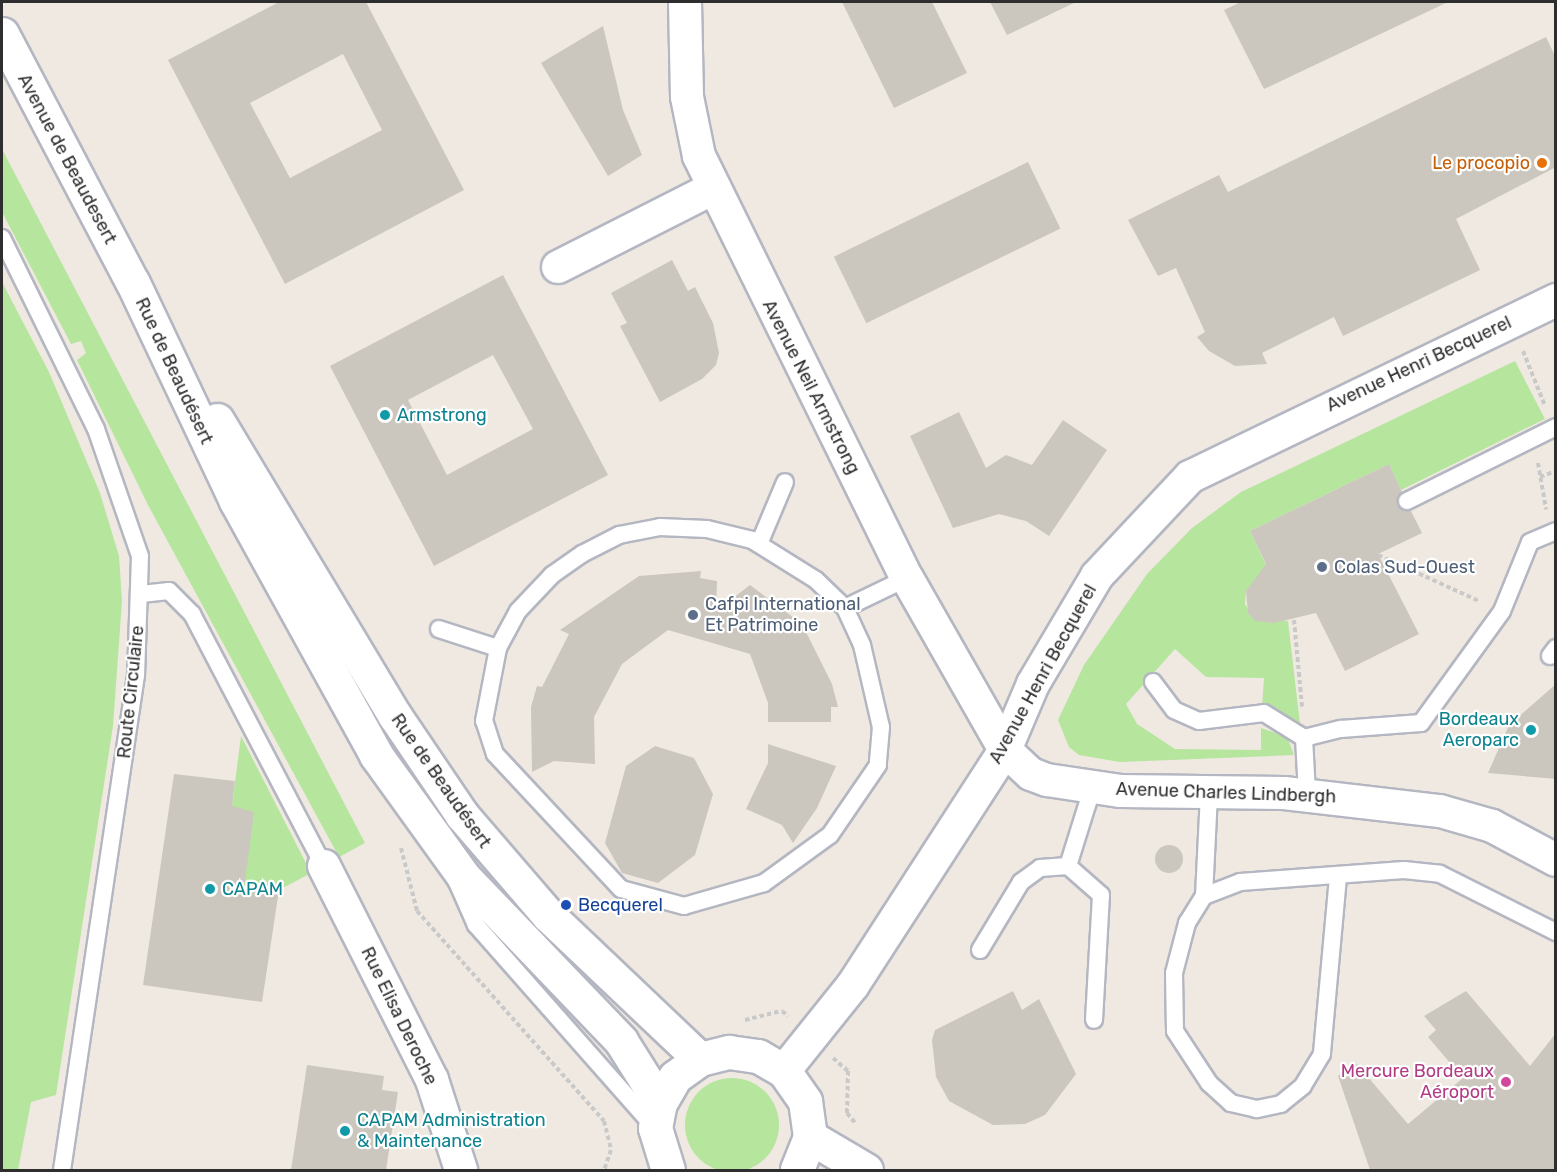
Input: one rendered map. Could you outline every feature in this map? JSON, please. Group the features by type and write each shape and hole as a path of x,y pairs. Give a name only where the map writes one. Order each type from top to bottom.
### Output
{"main road":[{"name":"Avenue de Beaudesert","path":"2,34 133,283"},
{"name":"Rue de Beaudésert","path":"133,283 241,512 371,746 442,849 519,938 621,1041 657,1115 666,1170"},
{"name":"Rue de Beaudésert","path":"133,283 389,707 456,806 556,923 700,1059"},
{"path":"657,1115 675,1077 700,1059 738,1053 758,1056 784,1071 805,1101 810,1137 797,1170"},
{"path":"810,1137 866,1170"}],"street":[{"name":"Avenue Neil Armstrong","path":"685,2 687,97 699,156 907,578 1005,750"},
{"path":"558,267 714,188"},
{"name":"Avenue Henri Becquerel","path":"784,1071 853,985 1005,750 1033,684 1097,576 1190,477 1556,300"},
{"name":"Avenue Charles Lindbergh","path":"1005,750 1032,774 1093,786 1307,794 1440,811 1492,826 1556,860"},
{"name":"Rue Elisa Deroche","path":"324,866 432,1080 461,1170"}],"lane":[{"name":"Route Circulaire","path":"2,238 117,483 140,556 141,594 136,675 62,1170"},
{"path":"1407,501 1545,433"},
{"path":"759,544 784,482"},
{"path":"660,527 708,528 759,544 788,558 845,608 876,690 878,765 830,835 797,862 764,883 684,906 621,889 495,754 484,721 498,648 518,611 552,575 619,535 660,527"},
{"path":"1153,682 1174,710 1199,721 1264,713 1304,738 1341,729 1421,723 1502,611 1530,542 1553,531"},
{"path":"845,608 907,578"},
{"path":"141,594 169,591 192,614 324,866"},
{"path":"439,629 498,648"},
{"path":"1304,738 1307,794"},
{"path":"1068,866 1093,786"},
{"path":"1209,792 1204,896 1187,923 1174,974 1175,1031 1209,1083 1231,1103 1257,1109 1281,1104 1303,1086 1322,1054 1338,877"},
{"path":"980,950 1021,882 1040,868 1068,866 1101,895 1094,1020"},
{"path":"1204,896 1240,882 1338,877 1404,870 1440,874 1556,932"}],"path":[{"path":"1511,321 1548,414 1540,477 1553,531"},
{"path":"1540,477 1556,471"},
{"path":"1378,555 1502,611"},
{"path":"1294,620 1304,738"},
{"path":"604,1121 611,1150 604,1170"}],"green space":[{"path":"2,149 365,843 339,857 148,505 77,360 86,353 81,341 71,344 2,212"},
{"path":"2,282 49,372 100,493 119,556 122,601 113,726 56,1095 31,1102 18,1170 2,1170"},
{"path":"1515,361 1545,419 1401,490 1389,464 1250,531 1267,567 1246,591 1245,604 1254,619 1288,621 1300,724 1262,707 1264,678 1206,677 1175,649 1126,704 1137,724 1175,749 1261,750 1261,728 1287,737 1294,755 1120,762 1079,755 1069,747 1058,720 1084,665 1147,574 1192,528 1241,492"},
{"path":"241,736 311,873 279,890 244,888 232,806"},
{"path":"732,1078 750,1082 765,1092 775,1107 779,1125 775,1143 765,1158 750,1168 732,1172 714,1168 699,1158 689,1143 685,1125 689,1107 699,1092 714,1082"}],"building":[{"path":"279,2 366,2 464,190 285,284 168,60","holes":["343,54 382,130 290,178 250,103"]},
{"path":"842,2 932,2 967,73 894,108"},
{"path":"990,2 1076,2 1007,35"},
{"path":"1241,2 1448,2 1264,89 1224,10"},
{"path":"603,26 623,110 642,155 608,176 541,63"},
{"path":"1546,37 1556,58 1556,167 1456,219 1480,270 1343,336 1334,317 1262,353 1267,364 1235,366 1209,351 1197,337 1205,332 1176,268 1158,276 1128,220 1219,175 1228,192"},
{"path":"1028,162 1060,229 866,323 834,257"},
{"path":"672,260 688,291 695,287 713,323 719,353 716,365 702,379 660,402 620,326 627,323 611,293"},
{"name":"Armstrong","path":"503,275 608,475 434,566 330,366","holes":["493,355 533,429 447,475 408,400"]},
{"path":"959,412 986,468 1006,455 1032,465 1063,420 1107,450 1049,536 1026,521 999,514 953,528 910,436"},
{"name":"Colas Sud-Ouest","path":"1389,464 1402,492 1397,505 1411,511 1422,533 1378,554 1419,634 1345,671 1316,613 1274,623 1255,621 1248,613 1246,591 1266,564 1250,531"},
{"path":"701,571 700,578 717,581 716,611 750,585 802,624 832,684 838,707 831,707 831,722 768,722 768,703 750,654 668,630 622,664 594,717 595,764 554,761 532,772 531,707 537,686 542,687 569,634 560,630 639,576"},
{"name":"Bordeaux Aeroparc","path":"1556,684 1556,779 1488,773 1509,725"},
{"path":"768,744 836,766 817,808 793,843 782,825 746,809 768,763"},
{"path":"655,746 694,758 713,794 695,855 658,883 622,873 605,843 626,766"},
{"name":"CAPAM","path":"174,774 235,781 232,806 254,812 244,888 279,890 262,1002 143,985"},
{"path":"1169,845 1179,849 1183,859 1179,869 1169,873 1159,869 1155,859 1159,849"},
{"path":"1013,991 1022,1010 1039,999 1076,1074 1045,1115 1025,1124 993,1125 949,1101 936,1077 932,1040 935,1030"},
{"name":"Mercure Bordeaux Aéroport","path":"1466,991 1530,1066 1556,1033 1556,1170 1370,1170 1338,1076 1356,1063 1408,1124 1463,1078 1428,1037 1436,1030 1424,1016"},
{"name":"CAPAM Administration & Maintenance","path":"307,1065 384,1076 382,1090 398,1092 386,1170 291,1170"}],"place":[{"name":"Le procopio","path":"1542,163"},
{"name":"Armstrong","path":"385,415"},
{"name":"Colas Sud-Ouest","path":"1322,567"},
{"name":"Cafpi International Et Patrimoine","path":"693,615"},
{"name":"Bordeaux Aeroparc","path":"1531,730"},
{"name":"CAPAM","path":"210,889"},
{"name":"Becquerel","path":"566,905"},
{"name":"Mercure Bordeaux Aéroport","path":"1506,1082"},
{"name":"CAPAM Administration & Maintenance","path":"345,1131"}]}
